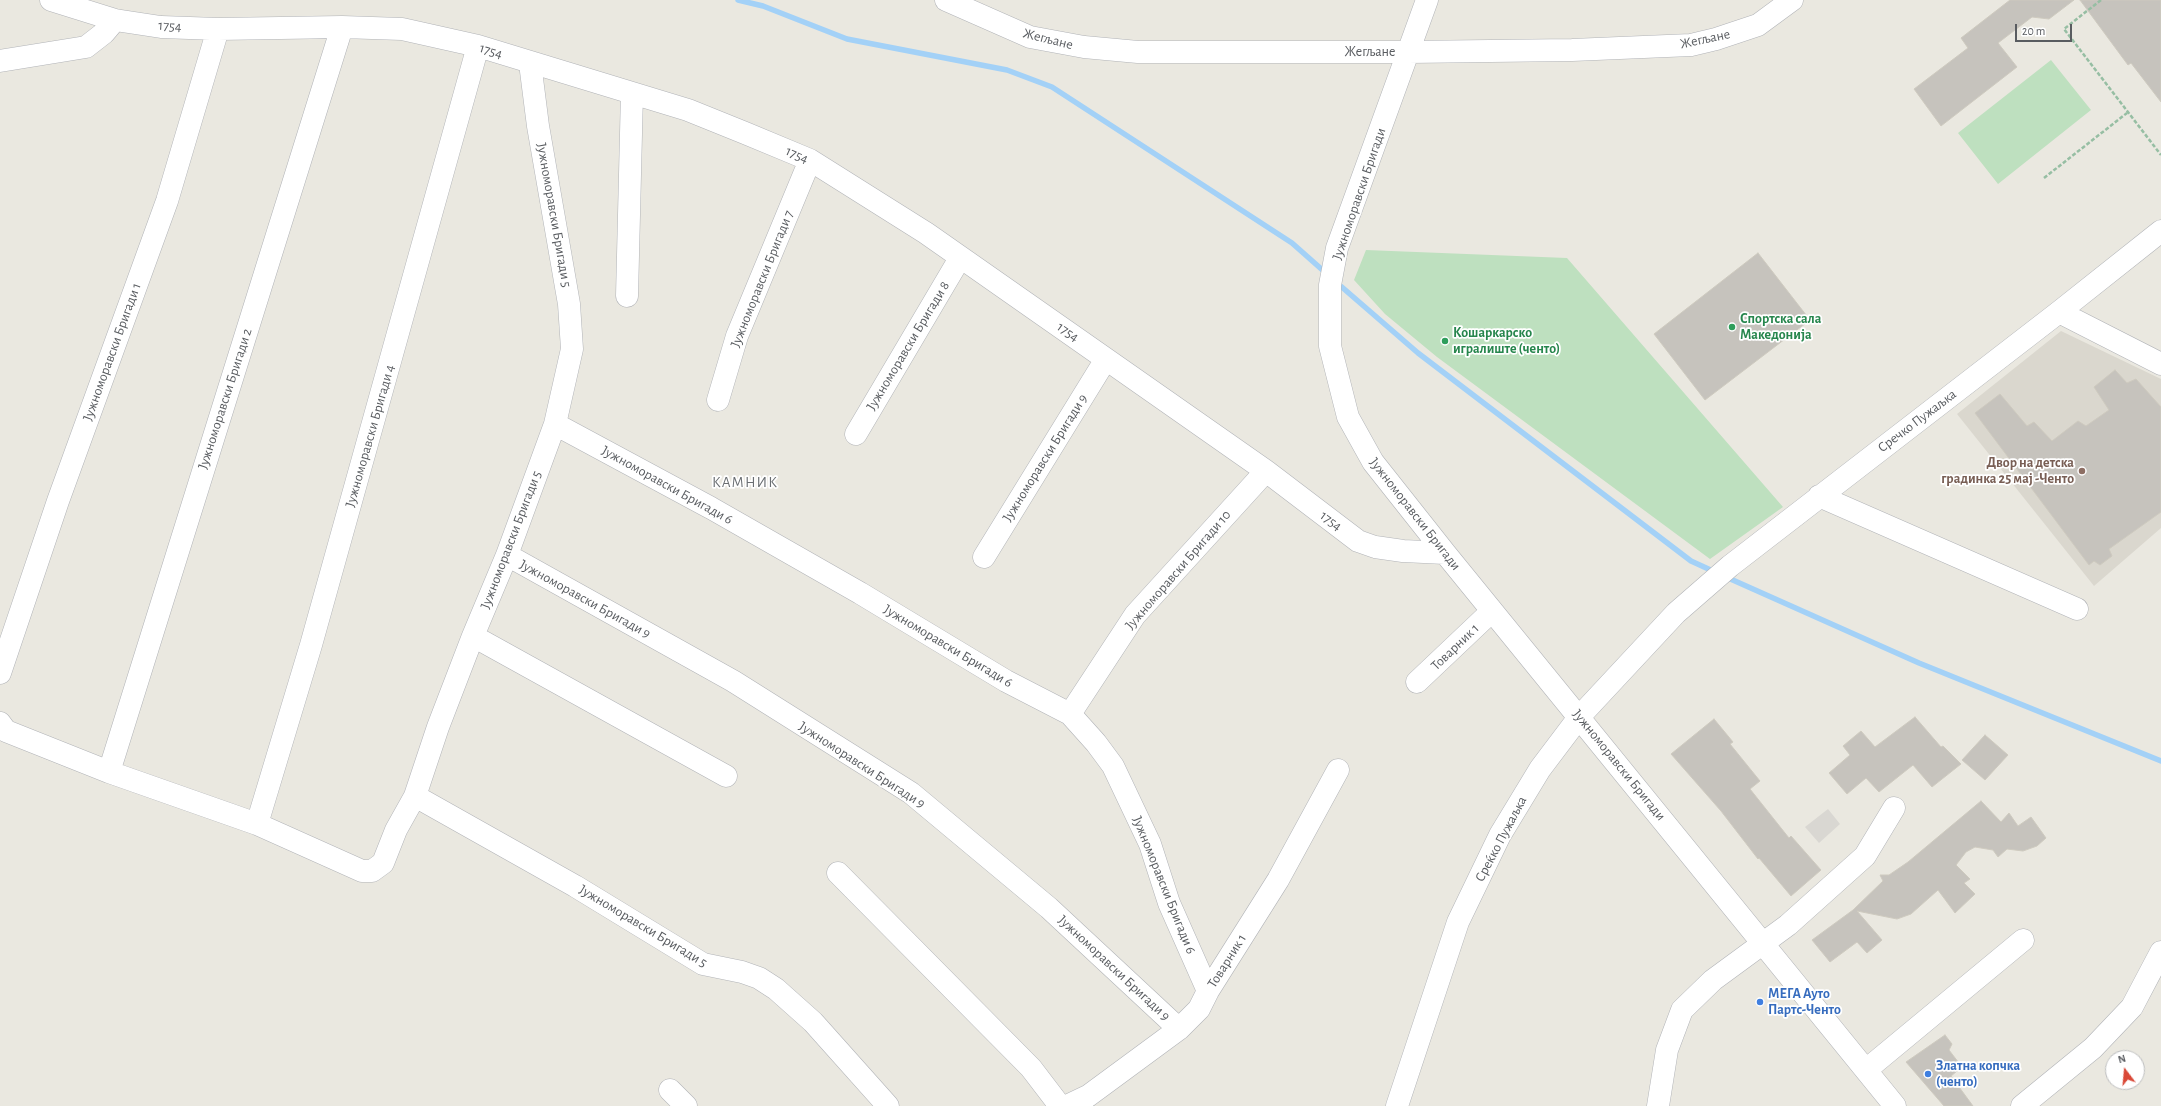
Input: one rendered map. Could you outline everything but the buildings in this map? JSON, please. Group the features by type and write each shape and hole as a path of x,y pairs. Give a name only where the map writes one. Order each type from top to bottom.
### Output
{"street":[{"name":"1754","path":"51,0 115,20 161,27 218,29 342,27 402,30 478,46 688,110 810,160 926,233 1266,471 1358,541 1375,547 1403,551 1445,553"},
{"name":"Жегљане","path":"946,0 1030,37 1084,47 1138,52 1408,52 1572,50 1691,45 1716,39 1758,25 1792,0"},
{"name":"Јужноморавски Бригади","path":"1427,0 1337,248 1330,285 1330,346 1348,417 1373,462 1445,553 1580,716 1895,1106"},
{"path":"0,61 86,47 104,33 115,20"},
{"name":"Јужноморавски Бригади 2","path":"108,772 342,27"},
{"name":"Јужноморавски Бригади 1","path":"0,673 58,501 166,200 218,29"},
{"name":"Јужноморавски Бригади 4","path":"257,824 311,645 478,46"},
{"name":"Јужноморавски Бригади 5","path":"257,824 362,871 372,871 383,863 396,830 415,796 438,727 473,636 507,555 555,424 572,348 570,304 538,126 530,63"},
{"path":"627,296 632,93"},
{"name":"Јужноморавски Бригади 7","path":"718,400 737,336 810,160"},
{"name":"Сречко Пужаљка","path":"1676,613 1730,566 2059,312 2161,231"},
{"name":"Јужноморавски Бригади 8","path":"856,434 960,258"},
{"path":"2059,312 2161,364"},
{"name":"Јужноморавски Бригади 9","path":"984,557 1106,359"},
{"name":"Јужноморавски Бригади 6","path":"555,424 711,508 1006,681 1070,714 1096,743 1113,766 1150,844 1169,903 1208,991"},
{"name":"Јужноморавски Бригади 10","path":"1070,714 1135,615 1266,471"},
{"path":"1819,496 2076,609"},
{"name":"Јужноморавски Бригади 9","path":"507,555 733,681 911,793 1048,908 1179,1029"},
{"name":"Товарник 1","path":"1417,682 1492,611"},
{"name":"Среќко Пужаљка","path":"1397,1106 1458,922 1500,835 1540,769 1580,716 1676,613"},
{"path":"473,636 726,776"},
{"path":"0,723 6,731 108,772 257,824"},
{"name":"Товарник 1","path":"1067,1106 1088,1096 1179,1029 1199,1009 1208,991 1278,880 1338,770"},
{"name":"Јужноморавски Бригади 5","path":"415,796 575,886 703,964 742,972 759,978 776,989 813,1022 888,1106"},
{"path":"1658,1106 1667,1050 1682,1010 1713,980 1788,925 1865,856 1894,808"},
{"path":"838,873 1031,1068 1060,1106"},
{"path":"1866,1070 2023,940"},
{"path":"2022,1106 2093,1048 2132,1007 2161,952"},
{"path":"670,1090 686,1106"}],"path":[{"path":"2101,0 2064,29 2127,113 2161,155"},
{"path":"2044,178 2127,113"}],"shaded area":[{"name":"Двор на детска градинка 25 мај -Ченто","path":"2061,331 2161,379 2161,528 2094,586 1957,414"},
{"path":"1828,809 1840,824 1819,843 1805,827"}],"green space":[{"path":"2051,60 2091,110 1998,184 1958,133"},
{"path":"1366,250 1567,258 1783,507 1710,559 1437,357 1385,314 1354,280"}],"waterway":[{"path":"738,0 763,6 847,39 1007,70 1052,87 1292,243 1327,274"},
{"path":"1336,282 1418,353 1691,561 1715,572"},
{"path":"1726,577 1919,663 2161,761"}],"place":[{"name":"Спортска сала Македонија","path":"1732,327"},
{"name":"Кошаркарско игралиште (ченто)","path":"1445,341"},
{"name":"Двор на детска градинка 25 мај -Ченто","path":"2082,471"},
{"name":"МЕГА Ауто Партс-Ченто","path":"1760,1002"},
{"name":"Златна копчка (ченто)","path":"1928,1074"}],"district":[{"name":"КАМНИК","path":"745,482"}]}
